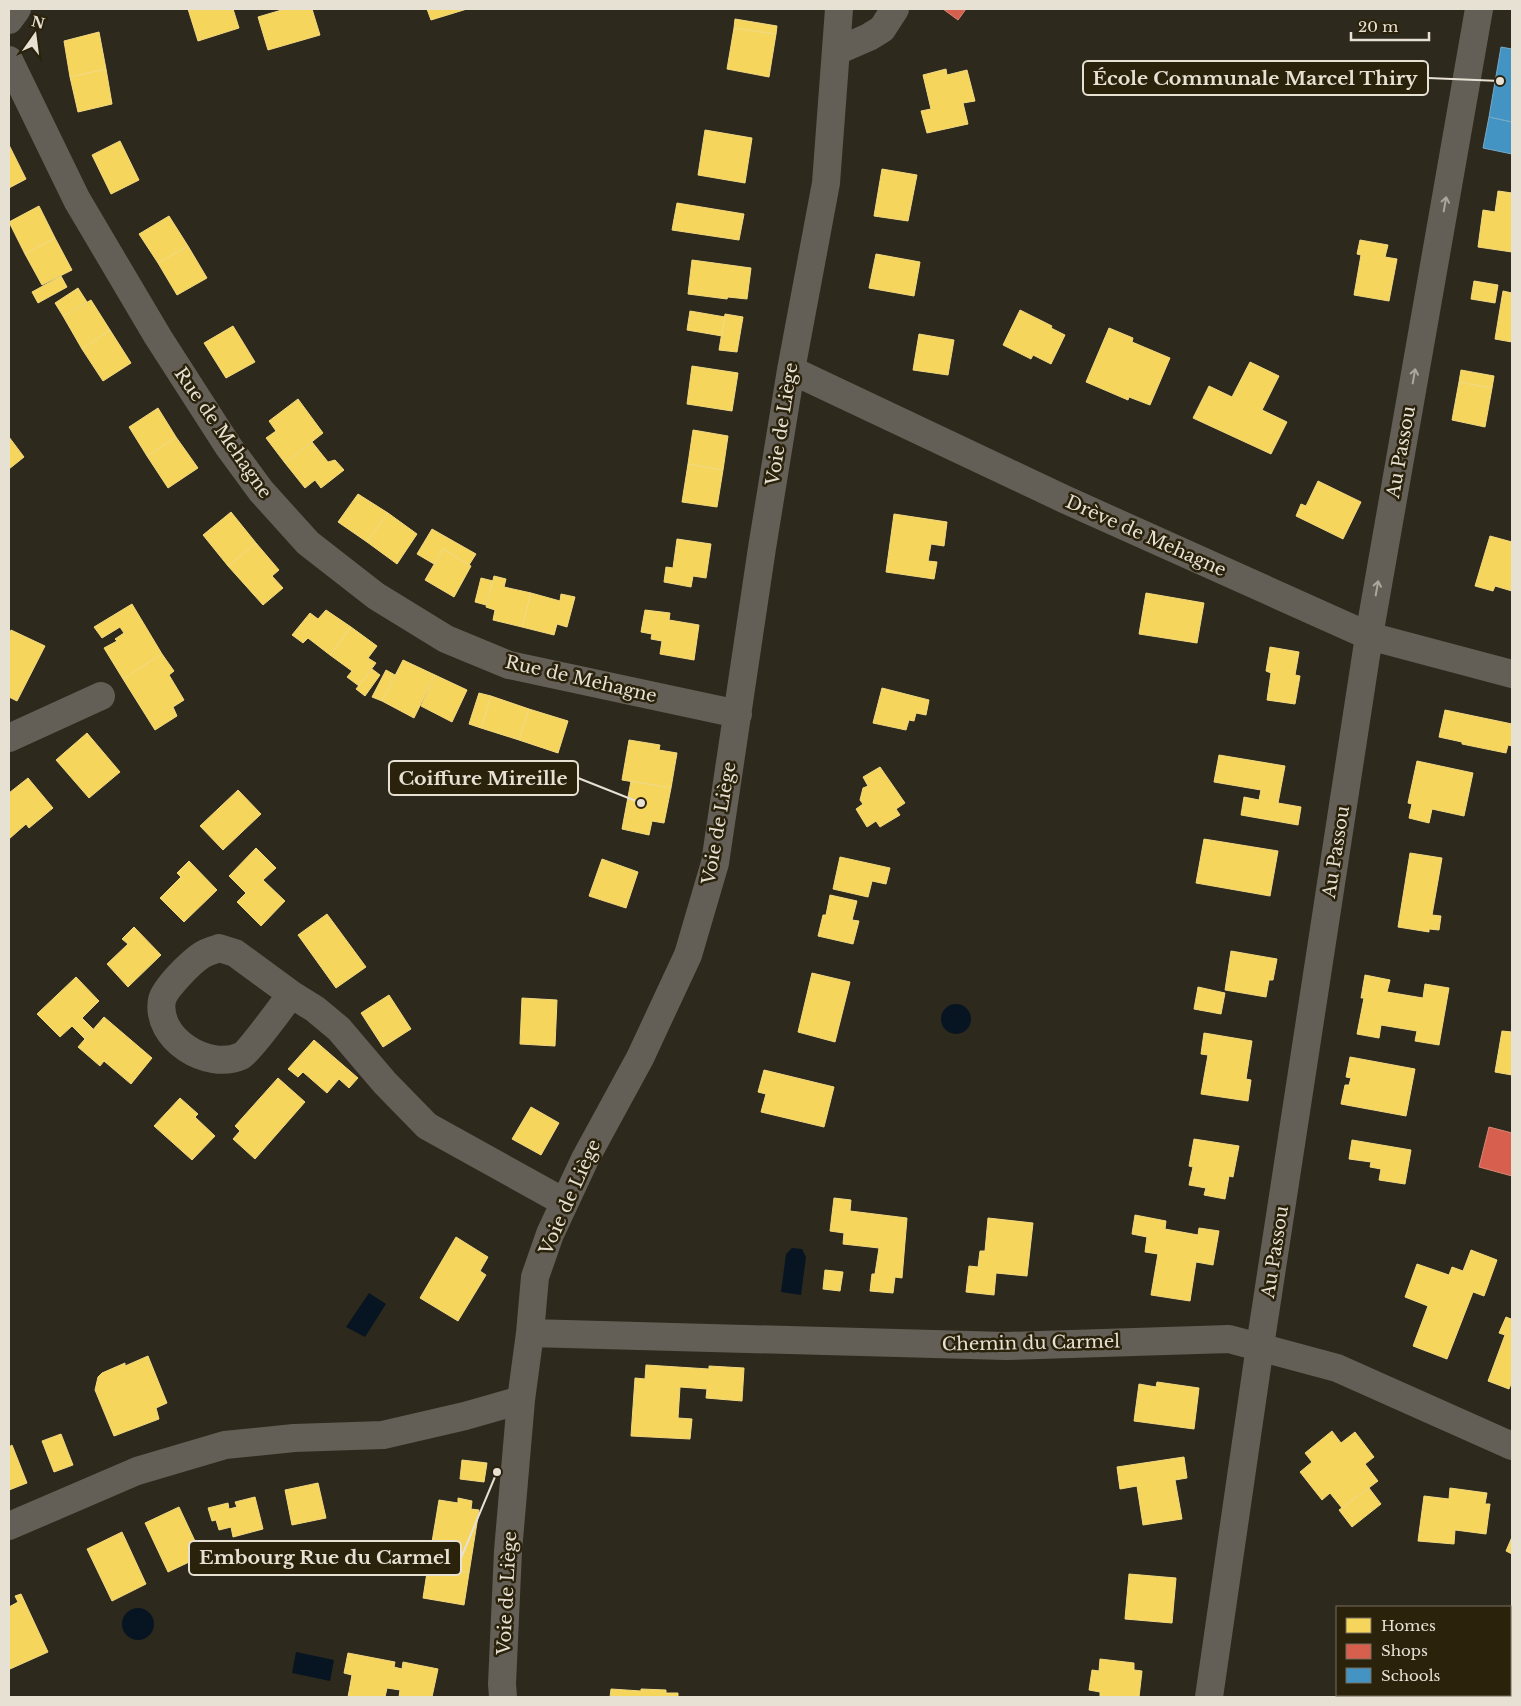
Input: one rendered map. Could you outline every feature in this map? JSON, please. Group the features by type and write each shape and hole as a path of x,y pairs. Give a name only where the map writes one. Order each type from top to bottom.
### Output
{"street":[{"path":"9,20 18,9"},
{"name":"Voie de Liège","path":"503,1697 508,1551 521,1400 535,1277 550,1234 564,1202 585,1158 640,1058 688,955 715,863 791,370 826,183 839,9"},
{"path":"837,50 869,37 882,29 895,9"},
{"name":"Au Passou","path":"1210,1697 1260,1346 1369,636 1479,9"},
{"name":"Rue de Mehagne","path":"9,60 77,200 158,337 228,446 261,491 308,543 376,596 446,639 509,665 738,714"},
{"name":"Drève de Mehagne","path":"791,370 1064,499 1369,636 1512,674"},
{"path":"9,738 101,696"},
{"path":"291,994 242,1055 223,1060 208,1058 188,1050 170,1034 162,1017 162,1000 169,986 202,955 219,948 235,953 315,1009 339,1030 427,1126 564,1202"},
{"name":"Chemin du Carmel","path":"530,1334 1006,1346 1229,1339 1337,1368 1512,1446"},
{"path":"9,1526 137,1472 226,1445 294,1438 383,1435 465,1416 521,1400"}],"water":[{"path":"956,1004 967,1008 971,1019 967,1030 956,1034 945,1030 941,1019 945,1008"},
{"path":"792,1248 802,1249 806,1257 801,1295 781,1292 786,1254"},
{"path":"369,1293 386,1304 365,1337 346,1327"},
{"path":"138,1608 144,1609 149,1613 153,1618 153,1630 149,1635 144,1639 138,1640 132,1639 127,1635 123,1630 122,1624 123,1618 127,1613 132,1609"},
{"path":"296,1652 334,1660 330,1681 292,1673"}],"building: Homes":[{"path":"188,9 233,9 239,28 198,41"},
{"path":"285,9 312,9 320,35 268,50 258,17"},
{"path":"427,9 467,9 431,20"},
{"path":"735,19 777,26 776,34 734,28"},
{"path":"734,28 776,34 769,77 727,69"},
{"path":"99,32 106,69 70,77 64,41"},
{"path":"106,69 112,104 78,112 70,77"},
{"path":"946,69 947,75 967,70 975,101 963,103 968,124 927,133 921,111 931,109 923,75"},
{"path":"705,130 752,138 745,183 698,175"},
{"path":"120,141 139,180 111,194 92,155"},
{"path":"9,145 26,179 9,188"},
{"path":"882,169 917,175 908,221 874,216"},
{"path":"1498,191 1512,193 1512,252 1478,247 1483,210 1495,212"},
{"path":"677,203 744,214 739,240 672,230"},
{"path":"39,206 55,238 25,254 9,222"},
{"path":"169,216 188,246 158,263 139,234"},
{"path":"55,238 72,270 42,285 25,254"},
{"path":"1360,240 1388,245 1385,257 1397,259 1389,301 1354,295 1361,255 1357,254"},
{"path":"188,246 207,278 177,295 158,263"},
{"path":"876,254 920,262 914,296 869,288"},
{"path":"692,260 751,268 747,299 728,297 727,299 688,294"},
{"path":"61,276 67,287 38,303 32,292"},
{"path":"1474,281 1498,285 1495,303 1471,299"},
{"path":"78,288 87,302 63,316 55,303"},
{"path":"1503,291 1512,293 1512,342 1495,339"},
{"path":"91,300 110,330 82,349 63,316"},
{"path":"1020,310 1052,326 1051,328 1065,335 1051,364 1033,355 1031,359 1003,345"},
{"path":"690,311 725,317 722,336 687,330"},
{"path":"725,314 743,317 737,352 719,350"},
{"path":"233,326 255,362 226,378 204,343"},
{"path":"1109,328 1133,338 1132,342 1170,358 1150,405 1129,397 1128,400 1086,382"},
{"path":"110,330 131,363 103,381 82,349"},
{"path":"919,334 954,340 948,375 913,370"},
{"path":"1250,362 1279,376 1262,410 1287,422 1271,454 1193,418 1209,386 1232,397"},
{"path":"692,366 738,373 732,411 687,404"},
{"path":"1461,370 1494,376 1492,388 1459,382"},
{"path":"1459,382 1492,388 1485,427 1452,420"},
{"path":"298,399 323,433 285,463 266,438 276,431 269,421"},
{"path":"158,408 176,437 147,456 129,427"},
{"path":"693,430 728,436 723,470 688,464"},
{"path":"9,437 24,457 9,469"},
{"path":"176,437 198,468 168,488 147,456"},
{"path":"312,442 328,462 335,460 344,470 321,488 315,480 305,488 285,463"},
{"path":"688,464 723,470 717,507 682,502"},
{"path":"1318,481 1361,502 1343,539 1296,516 1301,504 1306,506"},
{"path":"358,494 388,513 367,542 338,522"},
{"path":"231,512 256,543 228,566 203,535"},
{"path":"388,513 417,534 397,564 367,542"},
{"path":"894,514 947,522 944,546 931,544 928,561 937,562 934,579 886,572"},
{"path":"432,529 476,554 469,565 443,549 434,564 417,554"},
{"path":"1490,536 1512,542 1512,591 1495,586 1493,591 1475,586"},
{"path":"677,539 711,544 706,578 693,576 691,587 664,582 666,567 673,568"},
{"path":"256,543 279,570 272,576 283,588 263,605 228,566"},
{"path":"443,549 471,566 454,597 425,580"},
{"path":"494,576 506,579 504,587 531,593 522,627 493,620 495,610 486,607"},
{"path":"481,578 493,581 486,605 475,602"},
{"path":"531,593 560,601 561,594 575,597 567,627 557,624 554,635 522,627"},
{"path":"1146,593 1204,603 1197,643 1139,634"},
{"path":"132,604 162,654 123,679 104,648 117,641 115,639 124,633 120,627 102,638 94,627"},
{"path":"326,610 351,627 330,655 308,638 303,643 292,635 310,613 318,619"},
{"path":"645,610 670,613 669,620 699,625 694,660 660,654 662,641 651,639 652,634 641,632"},
{"path":"351,627 377,646 368,658 376,663 359,686 347,677 352,671 330,655"},
{"path":"11,630 45,646 17,701 9,697 9,635"},
{"path":"1270,647 1299,652 1295,675 1300,676 1295,704 1267,700 1271,673 1266,671"},
{"path":"162,654 174,671 169,675 184,700 173,707 177,716 155,730 123,679"},
{"path":"403,660 435,675 414,718 382,701"},
{"path":"372,669 380,675 365,696 356,689"},
{"path":"386,670 395,675 382,701 372,697"},
{"path":"435,675 467,690 452,722 421,706"},
{"path":"882,688 929,700 926,715 916,713 914,721 909,720 906,730 873,723"},
{"path":"479,693 491,696 481,728 469,724"},
{"path":"491,696 529,709 519,740 481,728"},
{"path":"529,709 568,721 558,753 519,740"},
{"path":"1445,710 1512,724 1512,746 1508,745 1506,753 1439,737"},
{"path":"87,733 120,772 89,798 56,760"},
{"path":"629,740 660,745 659,750 677,753 671,788 622,780"},
{"path":"1219,755 1285,766 1278,803 1301,807 1298,825 1241,815 1244,797 1259,800 1261,790 1214,782"},
{"path":"1417,761 1473,773 1464,816 1432,809 1429,823 1409,818 1412,804 1408,803"},
{"path":"880,767 905,803 896,809 900,815 880,827 876,821 867,827 856,809 863,804 860,800 863,788 868,786 863,777"},
{"path":"28,778 53,808 29,828 26,824 9,839 9,793"},
{"path":"631,781 671,788 664,823 652,821 649,835 622,829"},
{"path":"238,790 261,814 223,850 200,826"},
{"path":"1204,839 1278,851 1270,896 1196,883"},
{"path":"256,848 276,868 263,880 285,901 261,926 237,902 246,893 229,876"},
{"path":"1410,853 1442,858 1432,915 1441,916 1439,930 1429,929 1429,932 1398,927"},
{"path":"840,857 890,868 886,884 872,881 868,897 833,889"},
{"path":"602,859 638,872 626,908 589,896"},
{"path":"189,861 217,890 184,922 160,898 181,877 177,873"},
{"path":"830,895 857,901 852,920 859,921 853,944 818,936 823,915 826,915"},
{"path":"327,914 366,967 336,988 298,935"},
{"path":"134,927 161,955 128,987 107,964 128,944 122,939"},
{"path":"1231,951 1277,959 1273,980 1269,980 1266,997 1225,990"},
{"path":"812,973 850,982 835,1042 798,1032"},
{"path":"1365,975 1390,980 1387,992 1423,998 1425,984 1449,988 1439,1045 1415,1041 1417,1031 1381,1025 1379,1038 1357,1034 1364,998 1361,998"},
{"path":"76,977 99,1001 82,1018 93,1029 85,1039 72,1026 60,1037 37,1014"},
{"path":"1198,987 1225,993 1221,1014 1194,1009"},
{"path":"389,995 411,1029 383,1047 361,1013"},
{"path":"522,998 557,1000 555,1046 520,1044"},
{"path":"104,1017 152,1058 131,1084 104,1061 100,1066 78,1047"},
{"path":"1502,1031 1512,1032 1512,1075 1495,1072"},
{"path":"1204,1033 1252,1041 1246,1079 1251,1080 1248,1101 1201,1094 1208,1055 1201,1054"},
{"path":"314,1040 358,1078 349,1088 339,1079 327,1093 303,1072 298,1077 288,1069"},
{"path":"1350,1057 1415,1069 1406,1116 1341,1104 1345,1085 1349,1085 1351,1078 1346,1077"},
{"path":"764,1070 834,1087 824,1127 761,1112 766,1094 758,1092"},
{"path":"278,1078 305,1102 255,1159 233,1139 240,1131 235,1126"},
{"path":"180,1098 198,1114 195,1117 215,1136 192,1160 154,1126"},
{"path":"531,1107 559,1123 541,1155 512,1139"},
{"path":"1194,1139 1239,1146 1233,1177 1229,1176 1225,1199 1204,1195 1206,1188 1189,1185 1193,1167 1189,1166"},
{"path":"1352,1140 1411,1150 1405,1184 1379,1180 1381,1169 1370,1167 1371,1162 1349,1159"},
{"path":"834,1198 851,1200 850,1211 907,1218 902,1278 895,1277 893,1293 870,1291 872,1274 875,1274 879,1248 843,1244 844,1233 830,1231"},
{"path":"1135,1215 1166,1221 1165,1229 1198,1235 1199,1228 1219,1231 1213,1265 1196,1262 1190,1301 1151,1295 1158,1254 1145,1252 1147,1237 1132,1234"},
{"path":"988,1218 1033,1223 1027,1276 996,1273 994,1295 966,1292 969,1266 978,1267 980,1251 985,1251"},
{"path":"456,1237 488,1257 480,1271 486,1275 458,1321 420,1298"},
{"path":"1471,1250 1497,1260 1484,1296 1473,1292 1447,1359 1413,1346 1428,1306 1405,1297 1417,1264 1449,1275 1452,1267 1463,1271"},
{"path":"825,1270 843,1272 840,1291 823,1289"},
{"path":"1512,1316 1512,1381 1509,1389 1488,1381 1505,1335 1499,1333 1506,1317 1511,1319"},
{"path":"148,1356 167,1403 156,1408 159,1419 114,1436 95,1390 98,1377 102,1373 125,1363 125,1366"},
{"path":"646,1365 709,1369 709,1366 744,1368 742,1401 706,1398 707,1389 680,1387 678,1418 692,1419 690,1439 631,1436 635,1378 645,1379"},
{"path":"1157,1382 1199,1388 1194,1429 1134,1421 1139,1384 1156,1387"},
{"path":"1332,1431 1341,1443 1355,1432 1374,1457 1365,1464 1378,1481 1342,1508 1330,1493 1322,1500 1300,1472 1312,1462 1305,1453"},
{"path":"61,1434 73,1465 54,1472 42,1441"},
{"path":"12,1445 27,1483 9,1490 9,1447"},
{"path":"1184,1457 1187,1478 1175,1480 1182,1519 1143,1525 1137,1486 1120,1489 1117,1467"},
{"path":"462,1460 487,1463 484,1482 460,1479"},
{"path":"318,1483 326,1518 292,1525 285,1490"},
{"path":"1369,1488 1381,1504 1352,1527 1339,1510"},
{"path":"1450,1488 1487,1493 1485,1504 1490,1504 1486,1534 1455,1530 1454,1544 1418,1541 1424,1496 1449,1499"},
{"path":"255,1497 263,1529 233,1537 231,1527 219,1530 216,1520 212,1521 208,1508 228,1503 229,1509 237,1507 235,1502"},
{"path":"458,1498 472,1501 471,1509 479,1510 469,1573 428,1566 439,1500 458,1503"},
{"path":"179,1507 202,1556 168,1572 145,1523"},
{"path":"122,1532 146,1584 112,1601 87,1549"},
{"path":"1512,1537 1512,1554 1506,1551"},
{"path":"428,1566 469,1573 464,1605 423,1598"},
{"path":"1129,1574 1176,1578 1172,1623 1125,1619"},
{"path":"21,1594 48,1652 10,1669 9,1607 18,1602 15,1596"},
{"path":"348,1653 395,1662 394,1667 402,1669 403,1662 438,1669 432,1697 399,1697 400,1690 387,1688 385,1697 348,1697 352,1675 344,1673"},
{"path":"1100,1659 1134,1663 1134,1670 1142,1671 1139,1697 1100,1697 1100,1692 1089,1690 1092,1670 1099,1671"},
{"path":"611,1689 666,1690 666,1693 678,1693 678,1697 610,1697"}],"building: Shops":[{"path":"943,9 966,9 958,20"},
{"path":"1489,1127 1512,1133 1512,1176 1479,1167"}],"building: Schools":[{"path":"1501,47 1512,49 1512,122 1489,117"},
{"path":"1489,117 1512,122 1512,154 1483,148"}],"place":[{"name":"École Communale Marcel Thiry","path":"1500,81"},
{"name":"Coiffure Mireille","path":"641,803"},
{"name":"Embourg Rue du Carmel","path":"497,1472"}]}
